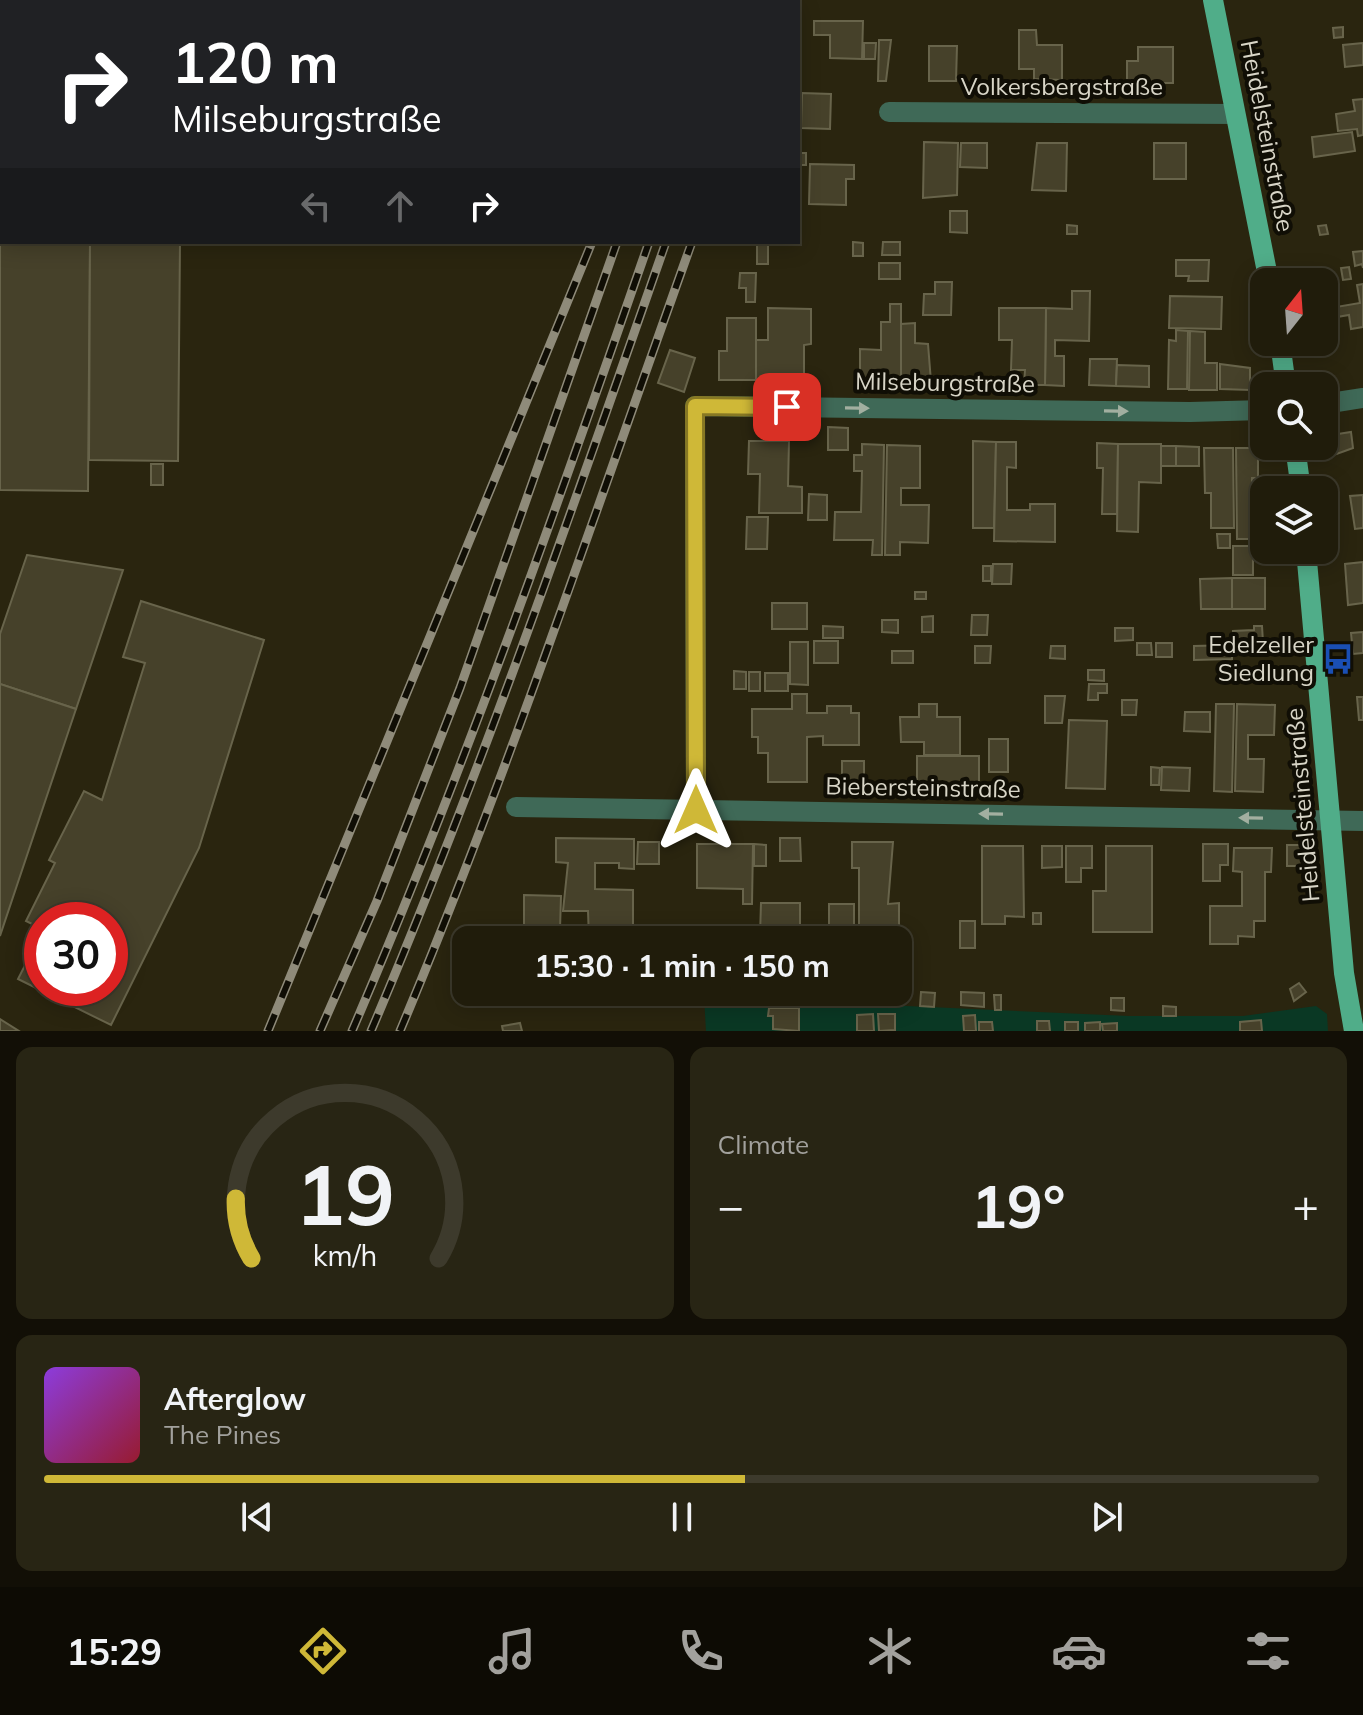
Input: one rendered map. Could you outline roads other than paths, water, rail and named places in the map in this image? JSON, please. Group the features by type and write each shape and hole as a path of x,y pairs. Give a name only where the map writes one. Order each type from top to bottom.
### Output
{"main road":[{"name":"Heidelsteinstraße","path":"1213,0 1266,268"},
{"name":"Heidelsteinstraße","path":"1307,564 1329,819 1354,1031"}],"street":[{"name":"Volkersbergstraße","path":"889,112 1235,114"},
{"path":"1338,402 1363,398"},
{"name":"Milseburgstraße","path":"696,810 695,406 1250,410"},
{"name":"Biebersteinstraße","path":"516,807 1363,821"}],"railway":[{"path":"268,1031 591,244"},
{"path":"320,1031 377,901 460,688 616,244"},
{"path":"352,1031 470,738 648,244"},
{"path":"371,1031 488,738 665,244"},
{"path":"400,1031 515,737 691,244"}],"place":[{"name":"Edelzeller Siedlung","path":"1338,659"}]}
